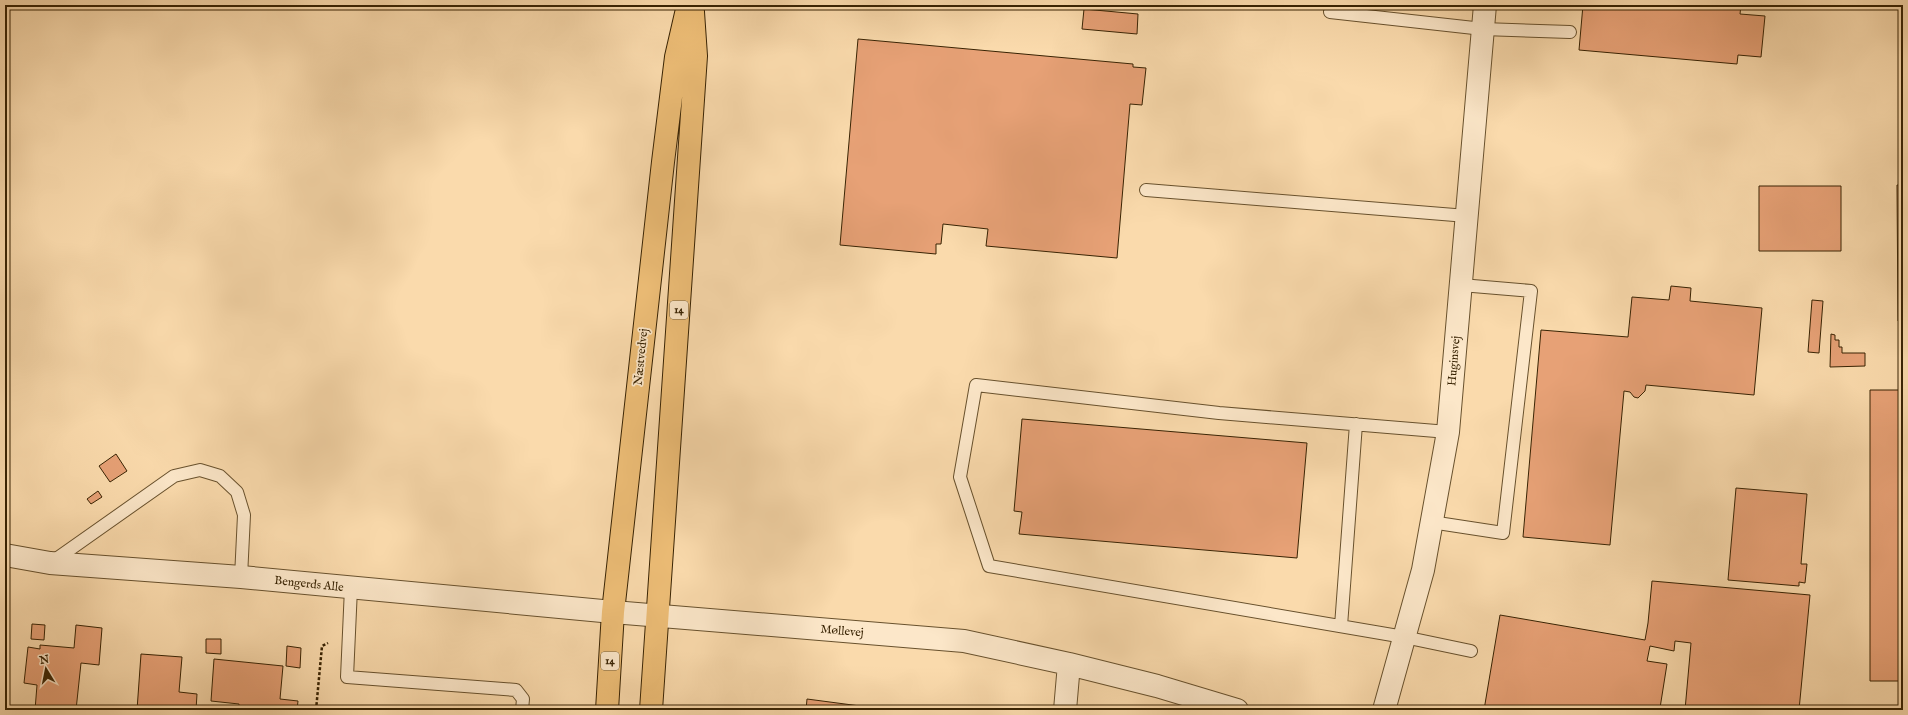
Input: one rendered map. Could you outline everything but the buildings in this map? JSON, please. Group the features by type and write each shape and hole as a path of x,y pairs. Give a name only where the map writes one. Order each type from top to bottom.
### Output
{"main road":[{"name":"Næstvedvej","path":"607,710 613,612 672,87 676,56 688,5"},
{"name":"14","path":"651,710 696,56 693,5"}],"street":[{"name":"Huginsvej","path":"1384,710 1423,570 1448,432 1485,5"},
{"name":"Bengerds Alle","path":"5,555 50,563 240,577 613,612"},
{"name":"Møllevej","path":"613,612 964,642 1070,664 1157,686 1237,710"},
{"path":"1065,710 1070,664"}],"lane":[{"path":"1330,12 1483,28 1570,32"},
{"path":"1146,190 1466,216"},
{"path":"1431,522 1503,533 1531,291 1461,285"},
{"path":"1448,432 1219,413 976,385 960,477 989,566 1404,637 1471,651"},
{"path":"1341,626 1356,424"},
{"path":"50,563 174,476 200,470 220,476 237,492 244,514 240,577"},
{"path":"351,588 348,677 516,690 523,699 522,710"}]}
